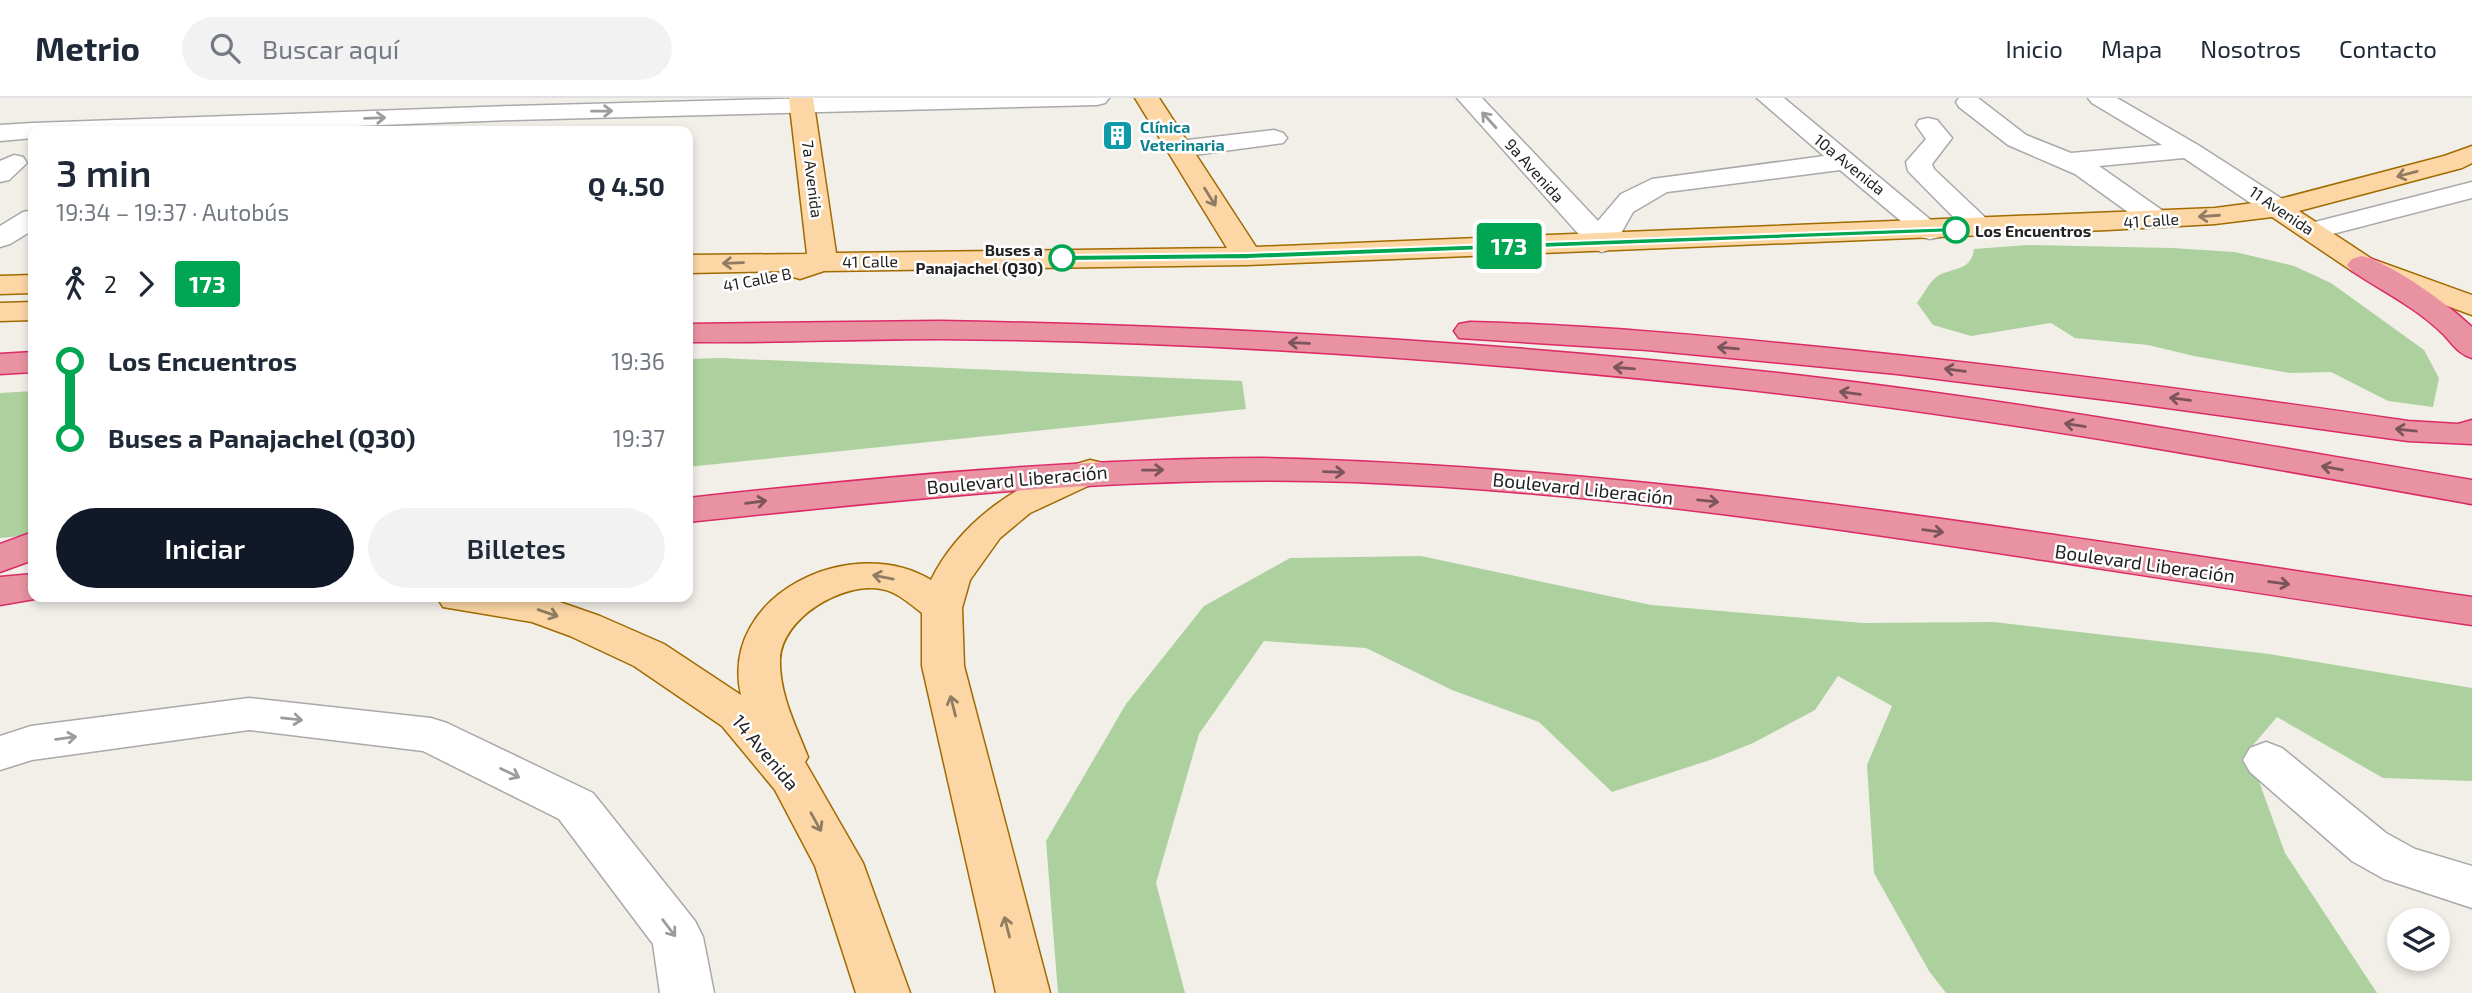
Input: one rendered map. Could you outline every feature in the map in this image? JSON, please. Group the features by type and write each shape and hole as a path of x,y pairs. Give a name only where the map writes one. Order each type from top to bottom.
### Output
{"highway":[{"path":"2362,265 2444,320 2465,337 2472,348"},
{"path":"693,333 939,330 1350,345 1749,380 2143,436 2472,492"},
{"path":"1350,345 1420,330 1523,332 1657,341 2058,382 2408,431 2465,435 2472,429"},
{"path":"0,364 28,362"},
{"name":"Boulevard Liberación","path":"693,509 799,497 1090,471 1266,469 1496,478 1777,508 2472,611"},
{"path":"0,559 28,547"},
{"path":"0,591 28,588"}],"main road":[{"path":"1147,98 1248,256"},
{"name":"7a Avenida","path":"802,103 824,261"},
{"name":"41 Calle","path":"693,264 1248,256 1981,229 2156,219 2277,208 2453,162 2472,154"},
{"name":"11 Avenida","path":"2277,208 2362,265 2472,306"},
{"name":"41 Calle B","path":"693,288 737,286 782,277 824,261"},
{"path":"0,285 28,284"},
{"path":"0,312 28,311"},
{"path":"1023,993 943,666 942,608 951,578 986,529 1017,505 1090,471"},
{"path":"791,777 759,679 762,642 782,614 815,589 851,577 877,575 910,584 942,608"},
{"name":"14 Avenida","path":"490,602 537,609 585,626 649,655 738,714 791,777 839,863 883,993"}],"street":[{"path":"204,126 232,98"},
{"path":"246,126 802,103 1097,98"},
{"name":"9a Avenida","path":"1469,98 1602,243"},
{"name":"10a Avenida","path":"1769,98 1930,231"},
{"name":"11 Avenida","path":"2100,98 2189,150 2277,208"},
{"path":"1968,102 2017,140 2070,161 2156,219"},
{"path":"1928,125 1939,138 1930,153 1919,162 1921,171 1981,229"},
{"path":"0,133 28,131"},
{"path":"1180,149 1274,138"},
{"path":"2070,161 2189,150"},
{"path":"1602,243 1616,210 1634,196 1661,185 1846,161"},
{"path":"2313,231 2472,190"},
{"path":"0,239 28,221"},
{"path":"0,753 31,743 249,714 431,735 576,806 677,937 687,993"},
{"path":"2266,760 2370,847 2401,865 2472,887"}],"green space":[{"path":"2028,245 2235,252 2294,266 2331,283 2424,350 2439,378 2433,407 2388,401 2331,372 2290,373 2148,345 2075,338 2051,323 1971,336 1933,325 1917,303 1934,279 1964,266 1972,257 1974,249"},
{"path":"693,359 1242,381 1246,409 693,466"},
{"path":"28,391 28,535 0,538 0,393"},
{"path":"1421,556 1651,605 1863,623 1994,622 2269,654 2472,688 2472,781 2383,778 2277,717 2248,751 2285,853 2377,993 1946,993 1929,971 1874,873 1867,765 1892,706 1838,676 1815,710 1753,743 1612,792 1539,722 1452,690 1366,648 1264,641 1199,734 1156,883 1185,993 1058,993 1046,841 1126,704 1204,606 1290,558"}],"bus line":[{"name":"173","path":"1062,258 1248,256 1956,230"}],"place":[{"name":"Clínica Veterinaria","path":"1117,135"},
{"name":"Los Encuentros","path":"1956,230"},
{"name":"Buses a Panajachel (Q30)","path":"1062,258"}]}
